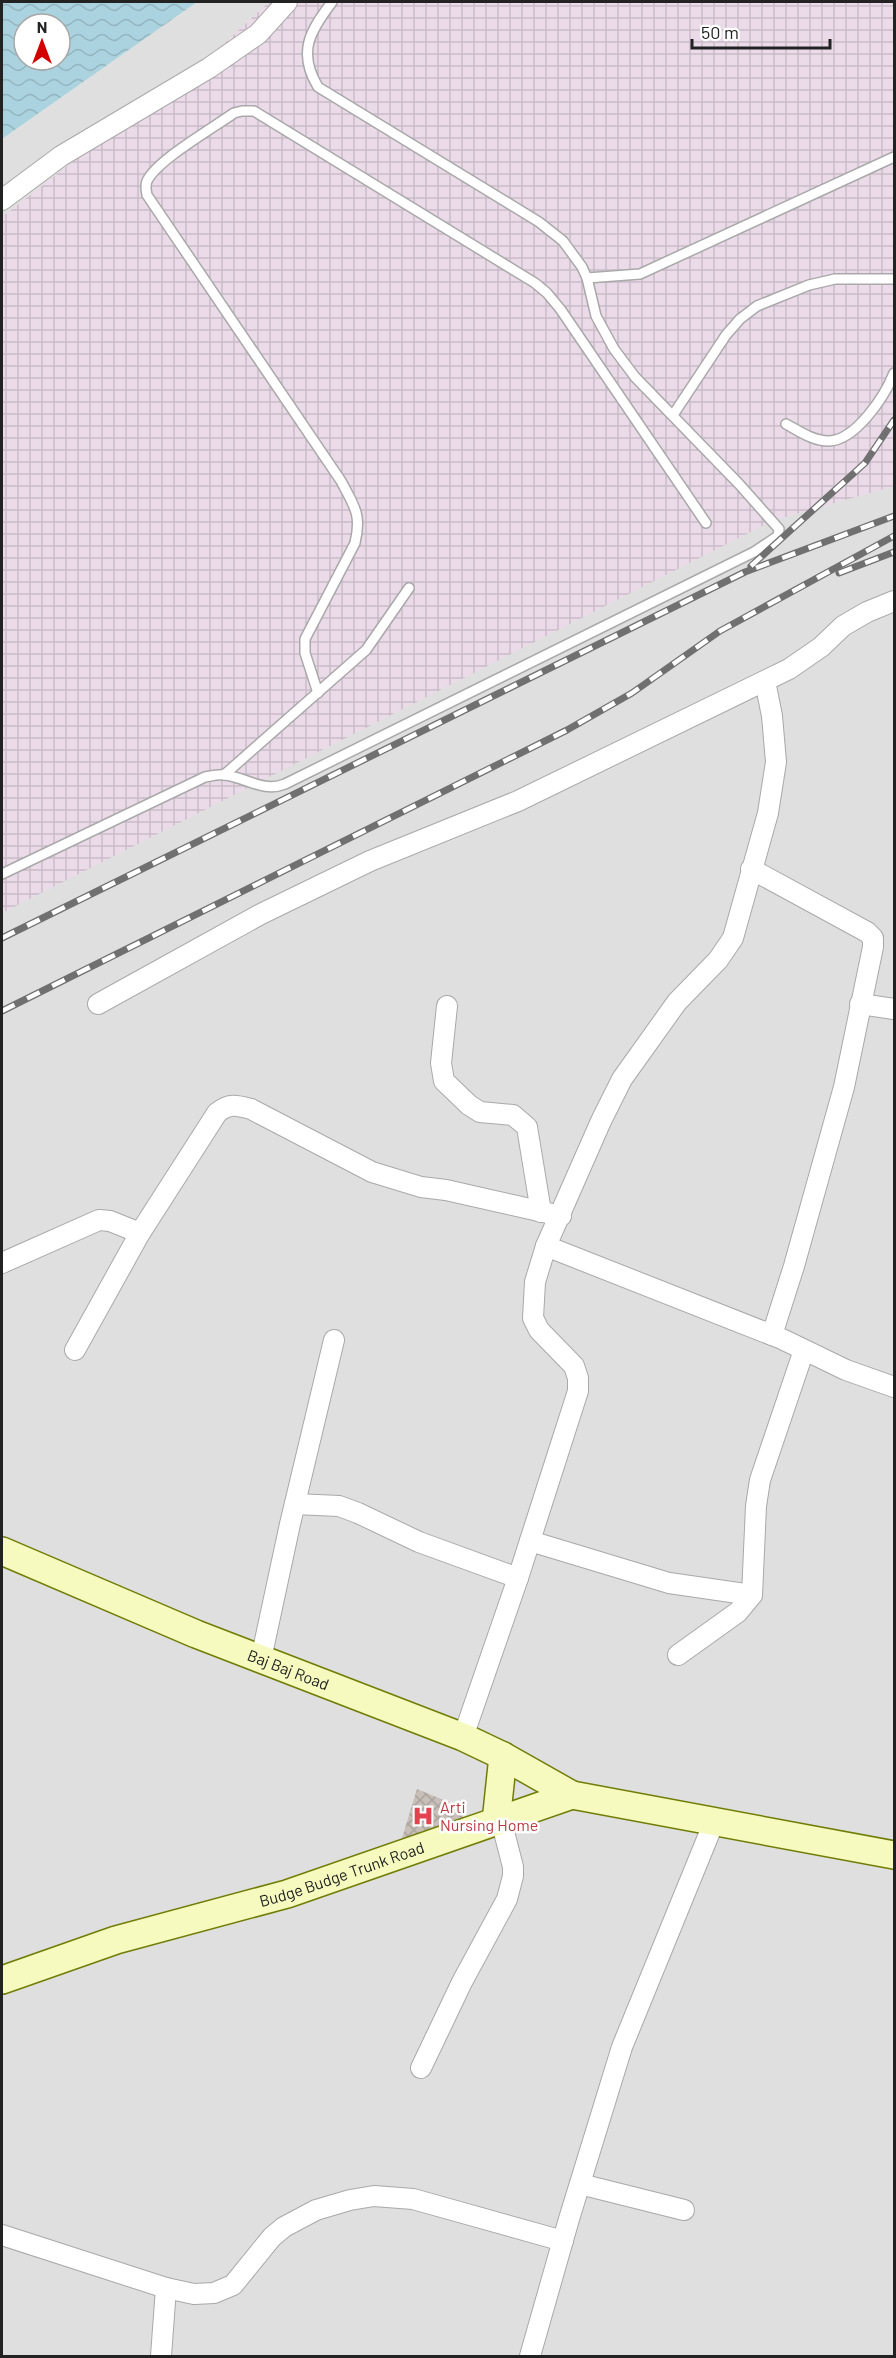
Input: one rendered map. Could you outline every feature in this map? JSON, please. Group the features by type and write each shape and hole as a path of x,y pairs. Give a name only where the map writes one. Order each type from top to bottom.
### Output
{"main road":[{"name":"Baj Baj Road","path":"2,1551 261,1659 463,1737 503,1756 572,1795"},
{"path":"499,1821 503,1756"},
{"path":"572,1795 894,1855"},
{"name":"Budge Budge Trunk Road","path":"2,1980 116,1940 286,1894 572,1795"}],"street":[{"path":"2,200 61,156 209,68 258,34 288,2"},
{"path":"98,1004 261,914 369,861 518,801 789,669 821,647 843,626 867,612 894,601"},
{"path":"463,1737 518,1578 578,1391 578,1378 574,1366 539,1330 533,1318 536,1282 546,1246 622,1079 677,1002 718,960 732,938 768,813 776,762 772,716 765,681"},
{"path":"751,869 867,932 873,938 844,1087 772,1335"},
{"path":"860,1004 894,1009"},
{"path":"447,1006 441,1063 444,1082 480,1112 513,1115 527,1127 541,1212"},
{"path":"75,1350 140,1233 217,1113 226,1106 234,1104 251,1109 372,1172 421,1187 446,1190 561,1216"},
{"path":"2,1263 99,1220 110,1221 140,1233"},
{"path":"546,1246 772,1335 846,1370 894,1387"},
{"path":"261,1659 334,1340"},
{"path":"678,1655 738,1612 752,1595 756,1506 760,1480 804,1350"},
{"path":"295,1504 339,1506 418,1542 518,1578"},
{"path":"530,1541 669,1583 752,1595"},
{"path":"421,2068 462,1982 507,1899 513,1867 499,1821"},
{"path":"530,2356 562,2241 622,2047 714,1822"},
{"path":"580,2184 684,2210"},
{"path":"2,2235 166,2288 194,2294 214,2293 233,2285 272,2237 284,2227 316,2210 374,2196 413,2199 562,2241"},
{"path":"161,2356 166,2288"}],"lane":[{"path":"2,873 205,777 224,775 277,788 754,552 778,536 779,529 674,415 635,377 614,349 596,316 587,278 563,241 539,222 318,87 310,74 306,55 317,22 332,2"},
{"path":"318,693 304,653 304,639 355,543 358,513 341,481 147,195 145,188 148,180 163,163 234,113 254,111 548,293 706,523"},
{"path":"587,278 640,274 894,157"},
{"path":"674,415 726,334 757,306 809,285 835,279 894,279"},
{"path":"786,424 815,439 842,440 870,413 890,385 894,373"},
{"path":"224,775 366,650 409,588"}],"shaded area":[{"path":"197,2 894,2 894,2356 2,2356 2,139"},
{"path":"269,2 894,2 894,486 772,521 2,913 2,217 226,42"}],"water":[{"path":"2,2 197,2 2,139"}],"building":[{"path":"417,1789 463,1808 462,1830 399,1848"}],"railway":[{"path":"751,566 865,463 894,420"},
{"path":"2,938 745,572 894,516"},
{"path":"2,1011 567,730 632,693 720,631 894,536"},
{"path":"839,573 894,552"}],"place":[{"name":"Arti Nursing Home","path":"423,1816"}]}
